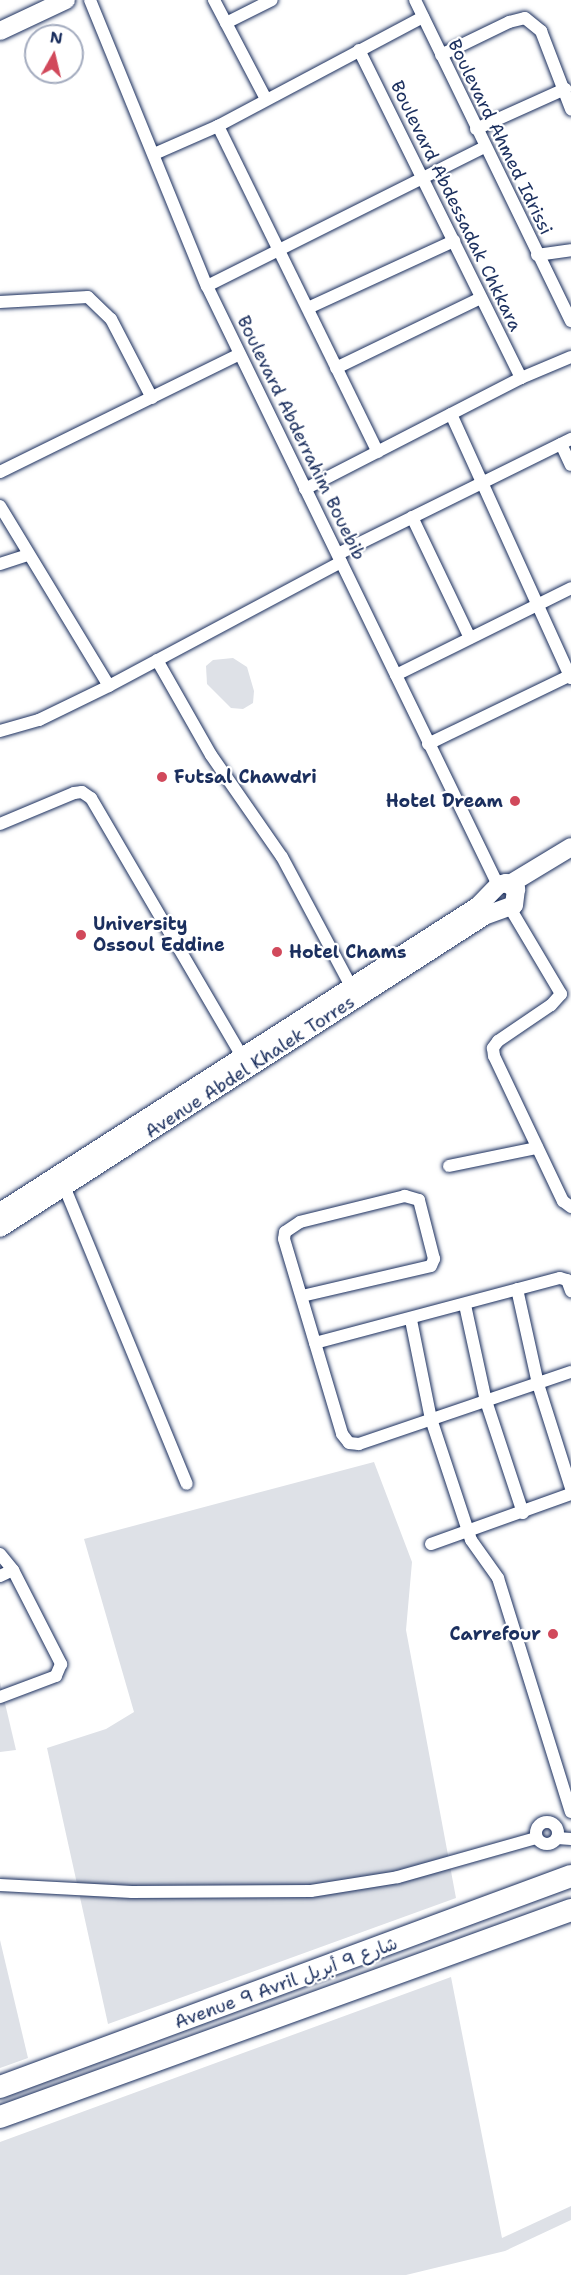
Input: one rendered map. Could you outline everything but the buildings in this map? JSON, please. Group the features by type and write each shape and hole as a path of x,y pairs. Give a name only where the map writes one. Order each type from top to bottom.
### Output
{"highway":[{"name":"Avenue 9 Avril شارع 9 أبريل","path":"0,2087 571,1876"},
{"name":"Avenue 9 Avril شارع 9 أبريل","path":"0,2117 571,1910"}],"main road":[{"path":"0,31 66,0"},
{"name":"Avenue Abdel Khalek Torres","path":"0,1212 486,915 505,895 571,847"},
{"name":"Avenue Abdel Khalek Torres","path":"0,1228 351,986 478,906 505,895 571,860"}],"street":[{"name":"Boulevard Abderrahim Bouebib","path":"90,0 207,286 428,744 505,895 561,991 556,1001 493,1048 537,1148"},
{"path":"214,0 266,99"},
{"path":"226,23 272,0"},
{"name":"Boulevard Ahmed Idrissi","path":"415,0 571,321"},
{"path":"154,154 218,126 423,16"},
{"path":"441,55 509,22 525,18 541,31 571,109"},
{"name":"Boulevard Abdessadak Chkkara","path":"359,50 521,378"},
{"path":"477,129 565,89"},
{"path":"218,126 378,452"},
{"path":"207,286 485,147"},
{"path":"308,308 454,241"},
{"path":"537,255 571,250"},
{"path":"0,302 88,297 111,319 152,398"},
{"path":"336,368 481,298"},
{"path":"0,472 240,354"},
{"path":"305,489 521,378 571,357"},
{"path":"428,744 571,676 536,604 451,414"},
{"path":"0,731 39,720 109,686 412,517 566,442 571,465"},
{"path":"0,506 27,555 109,686"},
{"path":"412,517 470,638"},
{"path":"0,564 27,555"},
{"path":"396,675 571,588"},
{"path":"157,660 211,756 282,857 351,986"},
{"path":"0,824 82,792 91,798 245,1061"},
{"path":"449,1166 537,1148 563,1201 571,1207"},
{"path":"64,1186 187,1484"},
{"path":"302,1296 430,1266 434,1258 419,1200 405,1196 288,1227 284,1239 342,1434 349,1443 359,1444 571,1372"},
{"path":"315,1343 411,1320 562,1278 571,1291"},
{"path":"517,1289 538,1384 571,1488"},
{"path":"465,1305 486,1401 523,1513"},
{"path":"411,1320 431,1419 468,1531 498,1578 571,1813 556,1832 544,1845 536,1838 536,1830 542,1823 556,1832 571,1839"},
{"path":"431,1545 571,1494"},
{"path":"0,1554 13,1570 61,1664 61,1671 56,1677 0,1697"},
{"path":"0,1576 13,1570"},
{"path":"0,1885 132,1892 311,1891 398,1877 536,1838"}],"shaded area":[{"path":"233,658 247,667 254,691 253,703 243,709 231,708 207,684 206,666 213,660"},
{"path":"374,1462 412,1562 406,1630 456,1898 108,2024 47,1748 106,1729 134,1712 84,1539"},
{"path":"0,1682 16,1750 0,1752"},
{"path":"0,1940 28,2058 0,2068"},
{"path":"451,1977 502,2238 571,2206 571,2220 505,2251 406,2275 0,2275 0,2142"}],"place":[{"name":"Futsal Chawdri","path":"162,777"},
{"name":"Hotel Dream","path":"515,801"},
{"name":"University Ossoul Eddine","path":"81,935"},
{"name":"Hotel Chams","path":"277,952"},
{"name":"Carrefour","path":"553,1634"}]}
